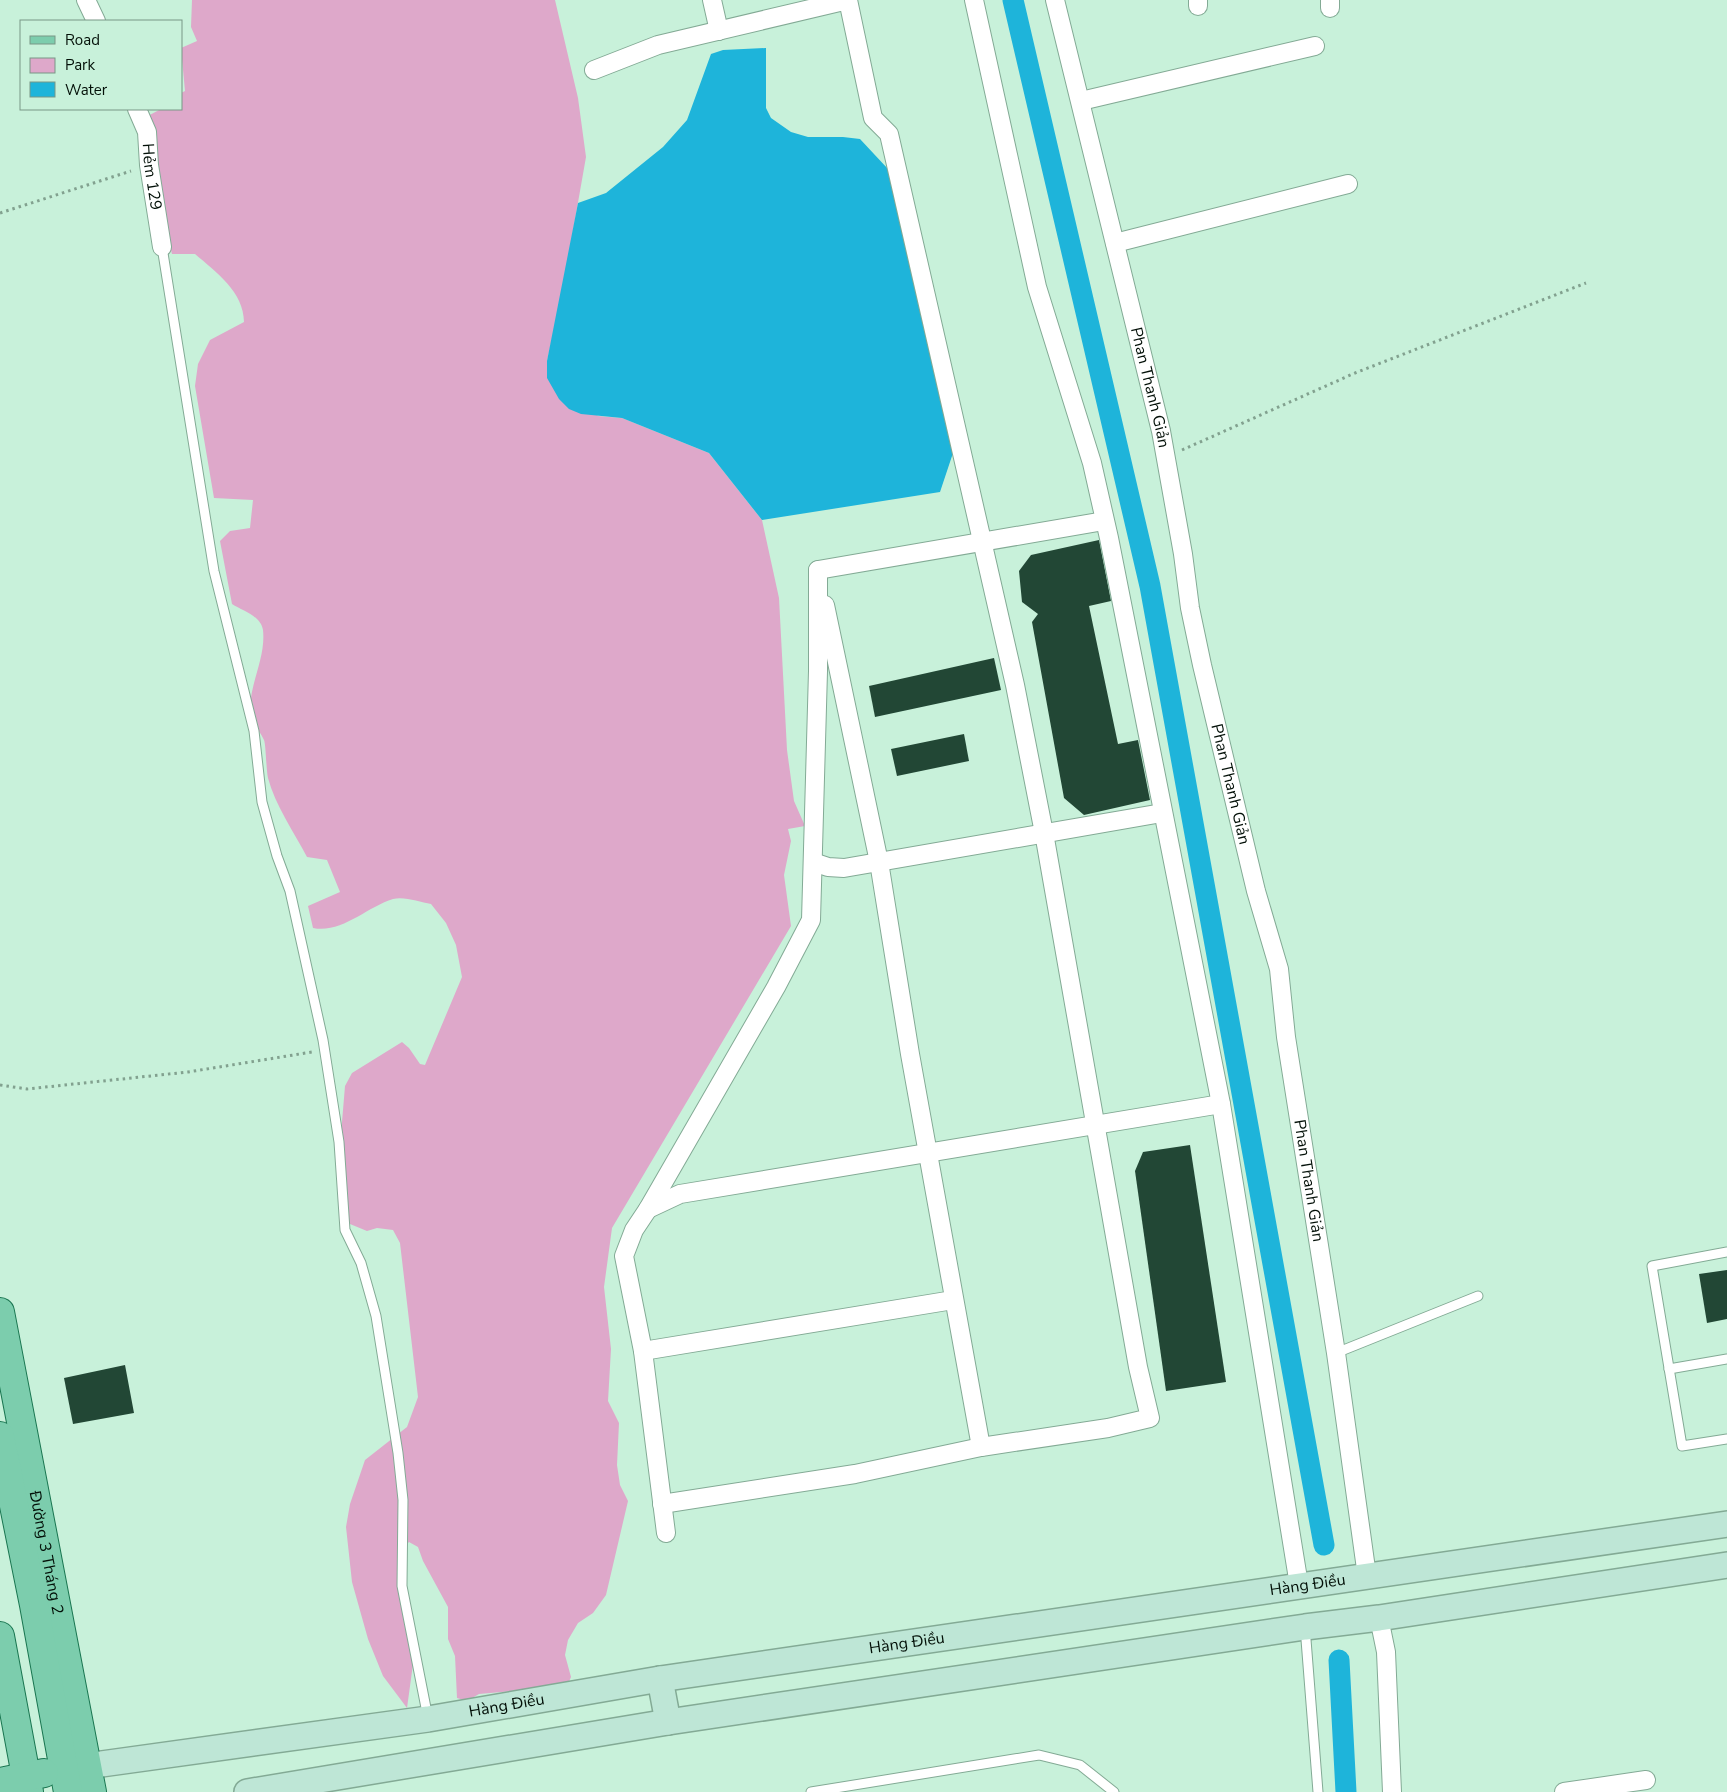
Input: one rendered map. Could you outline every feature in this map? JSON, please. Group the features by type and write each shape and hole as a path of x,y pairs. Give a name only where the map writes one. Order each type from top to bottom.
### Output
{"main road":[{"name":"Đường 3 Tháng 2","path":"0,1312 78,1780"},
{"name":"Đường 3 Tháng 2","path":"0,1436 34,1605 78,1780"},
{"name":"Hàng Điều","path":"78,1780 660,1679 1719,1525"},
{"path":"247,1792 668,1722 1305,1627 1379,1618 1722,1565 1719,1525"},
{"path":"0,1636 28,1784"},
{"path":"660,1679 668,1722"},
{"path":"0,1782 28,1784 78,1780"}],"street":[{"path":"86,0 96,20"},
{"path":"712,0 719,31"},
{"path":"594,70 658,46 848,0 873,118 889,134 1015,685 1097,1126 1138,1367 1150,1418 1108,1428 981,1447 855,1474 662,1504"},
{"path":"974,0 1037,287 1092,462 1221,1104 1299,1586"},
{"name":"Phan Thanh Giản","path":"1055,0 1081,101 1165,457 1198,646 1256,891 1279,968 1286,1037 1336,1354 1366,1576"},
{"path":"1081,101 1315,46"},
{"name":"Hẻm 129","path":"137,110 147,132 148,165 162,247"},
{"path":"1115,243 1348,184"},
{"path":"818,570 1104,521"},
{"path":"666,1533 643,1350 624,1256 634,1230 776,987 811,920 814,862 818,570"},
{"path":"818,570 879,862 910,1054 930,1153 953,1300 981,1447"},
{"path":"814,862 828,867 844,868 1162,813"},
{"path":"648,1209 680,1194 1221,1104"},
{"path":"643,1350 953,1300"},
{"path":"1379,1618 1386,1652 1392,1792"},
{"path":"1564,1792 1599,1789 1646,1780"}],"lane":[{"path":"162,247 214,571 254,731 262,802 277,856 290,890 325,1050 339,1142 345,1230 361,1263 376,1316 403,1500 402,1586 428,1719"},
{"path":"1727,1252 1652,1266 1682,1446 1727,1438"},
{"path":"1336,1354 1478,1296"},
{"path":"1669,1369 1727,1359"},
{"path":"1305,1627 1318,1792"},
{"path":"811,1792 1039,1755 1080,1765 1114,1792"}],"path":[{"path":"0,213 148,165"},
{"path":"1165,457 1355,373 1586,283"},
{"path":"0,1085 26,1089 188,1072 325,1050"}],"green space":[{"path":"192,0 555,0 578,98 586,157 561,299 547,361 598,416 622,418 709,453 762,520 779,598 787,750 794,801 805,826 788,829 791,841 784,875 791,926 612,1228 604,1287 611,1349 608,1401 619,1423 617,1465 620,1485 628,1501 606,1595 593,1613 578,1623 568,1640 565,1655 571,1677 567,1686 479,1694 467,1701 457,1698 455,1656 448,1639 448,1607 423,1561 418,1547 409,1542 398,1554 414,1657 407,1708 383,1676 368,1639 352,1582 346,1527 350,1504 365,1460 407,1427 418,1397 400,1243 393,1230 377,1228 367,1231 350,1224 341,1202 341,1134 345,1086 352,1073 402,1042 409,1048 420,1064 425,1065 462,977 456,945 446,923 431,904 397,898 383,903 344,924 323,929 313,928 308,906 340,892 327,860 307,857 280,808 268,778 264,740 250,714 252,689 262,650 262,625 255,617 232,604 220,541 230,531 250,528 253,500 214,498 195,386 198,364 210,340 244,322 243,311 234,292 212,268 195,254 172,254 149,168 144,118 159,110 182,110 182,92 185,91 182,48 197,41 191,27"}],"water":[{"path":"766,48 766,108 771,118 791,132 808,137 860,139 888,169 953,453 940,492 762,520 709,453 622,418 581,414 569,409 559,399 547,378 547,361 578,203 606,193 663,147 687,120 711,54 723,50"}],"building":[{"path":"1099,540 1111,601 1089,606 1118,744 1138,740 1150,800 1084,815 1064,798 1032,622 1038,614 1022,602 1019,571 1031,555"},
{"path":"994,658 1001,690 875,717 869,686"},
{"path":"964,734 969,761 897,776 891,749"},
{"path":"1190,1145 1226,1382 1166,1391 1135,1171 1143,1152"},
{"path":"1727,1270 1727,1319 1707,1323 1699,1274"},
{"path":"125,1365 134,1413 73,1424 64,1378"}],"waterway":[{"path":"1013,0 1150,586 1324,1545"},
{"path":"1339,1660 1346,1792"}]}
